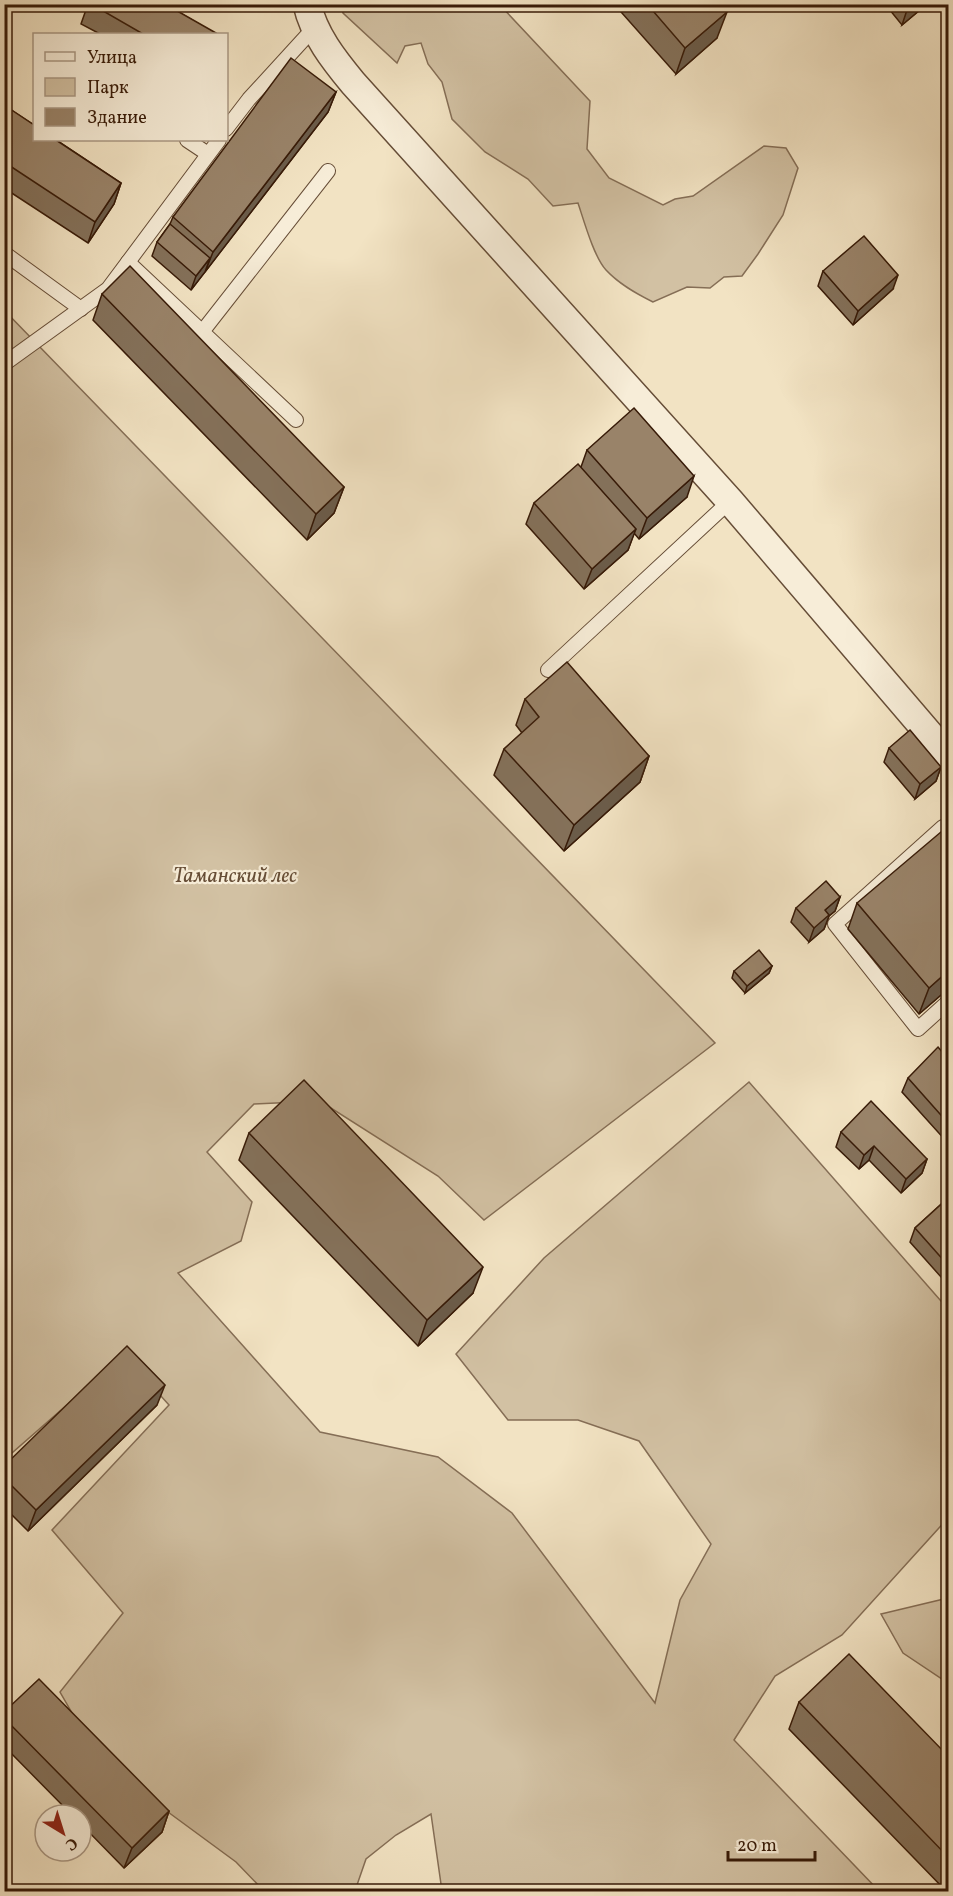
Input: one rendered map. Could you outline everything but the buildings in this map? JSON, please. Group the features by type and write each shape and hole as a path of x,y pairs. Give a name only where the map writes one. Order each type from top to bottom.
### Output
{"street":[{"path":"305,13 332,58 353,83 730,501 948,756"}],"lane":[{"path":"228,126 249,99 305,13"},
{"path":"188,141 208,154"},
{"path":"4,364 108,289 218,141"},
{"path":"202,332 328,171"},
{"path":"4,253 81,309"},
{"path":"128,262 296,420"},
{"path":"548,670 730,501"},
{"path":"948,832 943,827 835,924 918,1029 948,1002"}],"green space":[{"path":"341,5 500,5 590,101 587,149 609,178 663,205 675,199 693,196 764,146 786,148 798,168 783,215 742,276 724,277 710,288 687,287 653,302 616,280 606,270 593,248 578,203 553,206 528,179 485,152 452,119 442,82 428,64 421,43 405,46 397,63 343,13"},
{"name":"Таманский лес","path":"4,310 715,1043 484,1220 438,1176 320,1101 254,1104 207,1152 252,1202 241,1241 178,1273 320,1432 438,1457 512,1513 655,1703 680,1600 711,1544 639,1441 578,1420 508,1420 456,1354 544,1258 749,1082 948,1309 948,1518 842,1635 775,1676 734,1740 879,1891 442,1891 431,1814 396,1835 366,1859 357,1885 365,1891 264,1891 236,1862 168,1812 79,1725 60,1692 123,1613 52,1530 169,1405 124,1355 5,1459"},
{"path":"948,1598 948,1683 903,1653 881,1614"}]}
